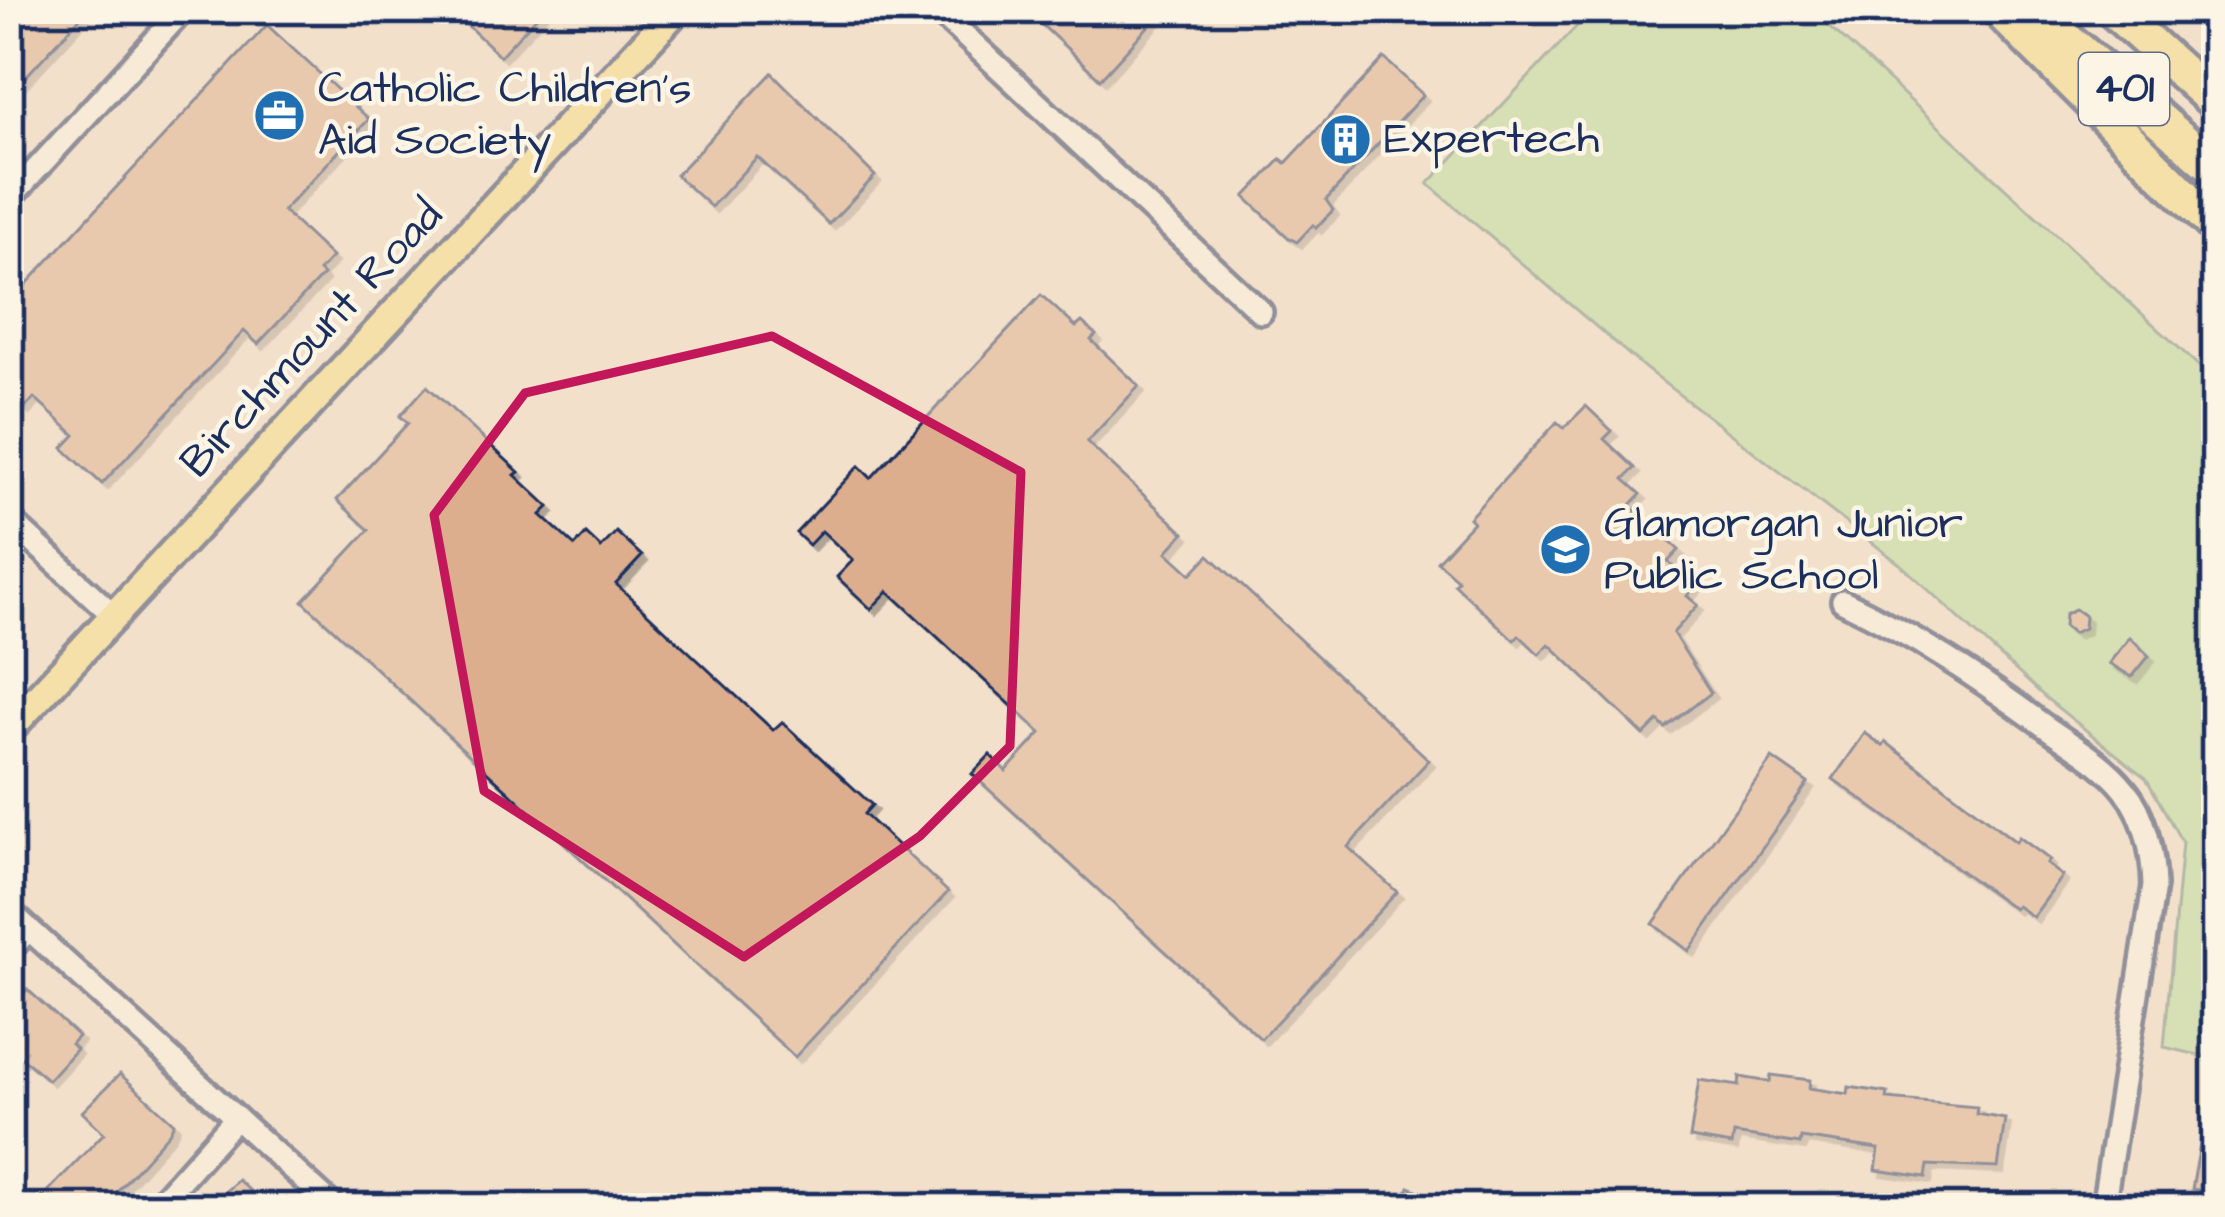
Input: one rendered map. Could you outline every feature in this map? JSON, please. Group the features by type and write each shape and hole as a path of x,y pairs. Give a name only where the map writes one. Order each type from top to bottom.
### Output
{"highway":[{"path":"1998,9 2216,226"},
{"name":"401","path":"2032,9 2216,169"},
{"name":"401","path":"2112,9 2216,103"}],"main road":[{"name":"Birchmount Road","path":"9,729 677,9"}],"street":[{"path":"9,199 184,9"},
{"path":"936,9 1261,312"},
{"path":"9,519 112,614"},
{"path":"1843,601 1906,631 2083,751 2126,791 2137,810 2150,846 2154,886 2103,1208"},
{"path":"9,911 335,1208"},
{"path":"9,951 28,929"},
{"path":"154,1208 236,1118"}],"highlighted area":[{"path":"772,336 1021,472 1010,746 920,836 744,957 484,791 434,515 525,393"}],"green space":[{"path":"1593,9 1811,9 2216,382 2216,1059 2164,1047 2182,842 2146,778 2047,699 1900,564 1646,369 1428,184"}],"building":[{"path":"9,9 88,9 9,95"},
{"path":"450,9 544,9 500,56"},
{"path":"1025,9 1164,9 1100,79"},
{"path":"267,25 369,119 283,211 332,257 319,271 323,275 258,344 244,331 102,484 63,448 75,435 34,398 24,409 9,395 19,384 9,374 9,303"},
{"name":"Expertech","path":"1384,58 1423,95 1326,200 1333,210 1297,242 1289,238 1245,197 1281,159 1286,163"},
{"path":"772,73 875,176 829,224 757,157 711,207 676,175"},
{"path":"1041,295 1076,327 1082,322 1096,335 1091,340 1139,386 1087,442 1184,533 1167,552 1191,574 1209,555 1429,760 1348,847 1397,892 1261,1039 972,774 990,755 1006,771 1041,733 888,591 871,609 837,577 853,560 822,531 809,545 796,533 859,466 871,478"},
{"path":"427,386 519,472 515,475 549,507 541,515 575,546 586,534 601,548 616,532 642,556 616,584 773,730 782,722 872,805 864,814 948,892 795,1057 303,601 369,530 337,500 408,423 400,416"},
{"path":"1586,406 1612,431 1604,439 1635,468 1624,479 1641,494 1630,506 1679,550 1668,562 1695,586 1687,596 1698,605 1673,633 1711,693 1665,728 1658,721 1644,735 1549,644 1539,654 1519,635 1514,640 1454,584 1458,580 1437,561 1473,522 1469,518 1557,422 1564,428"},
{"path":"2075,609 2085,616 2084,628 2073,633 2064,626 2065,614"},
{"path":"2130,637 2149,656 2132,677 2109,663"},
{"path":"1865,733 1883,746 1886,742 2016,842 2019,837 2050,860 2047,864 2063,876 2033,917 2017,906 2014,909 1833,779"},
{"path":"1772,758 1808,783 1689,951 1653,924"},
{"path":"27,989 78,1036 71,1044 76,1049 48,1080 9,1047 9,990 20,998"},
{"path":"120,1074 174,1123 169,1133 102,1208 32,1208 104,1133 82,1112"},
{"path":"1771,1075 1810,1080 1809,1088 1848,1094 1849,1087 1888,1093 1887,1099 1977,1107 1976,1114 2005,1119 1998,1168 1928,1165 1926,1177 1876,1170 1879,1149 1734,1134 1732,1145 1690,1138 1699,1080 1739,1086 1740,1077 1770,1082"},
{"path":"2201,1139 2216,1142 2216,1193 2192,1189"},
{"path":"238,1180 269,1208 207,1208"},
{"path":"1409,1187 1459,1208 1400,1208"}],"place":[{"name":"Catholic Children's Aid Society","path":"279,115"},
{"name":"Expertech","path":"1345,139"},
{"name":"Glamorgan Junior Public School","path":"1565,550"}]}
